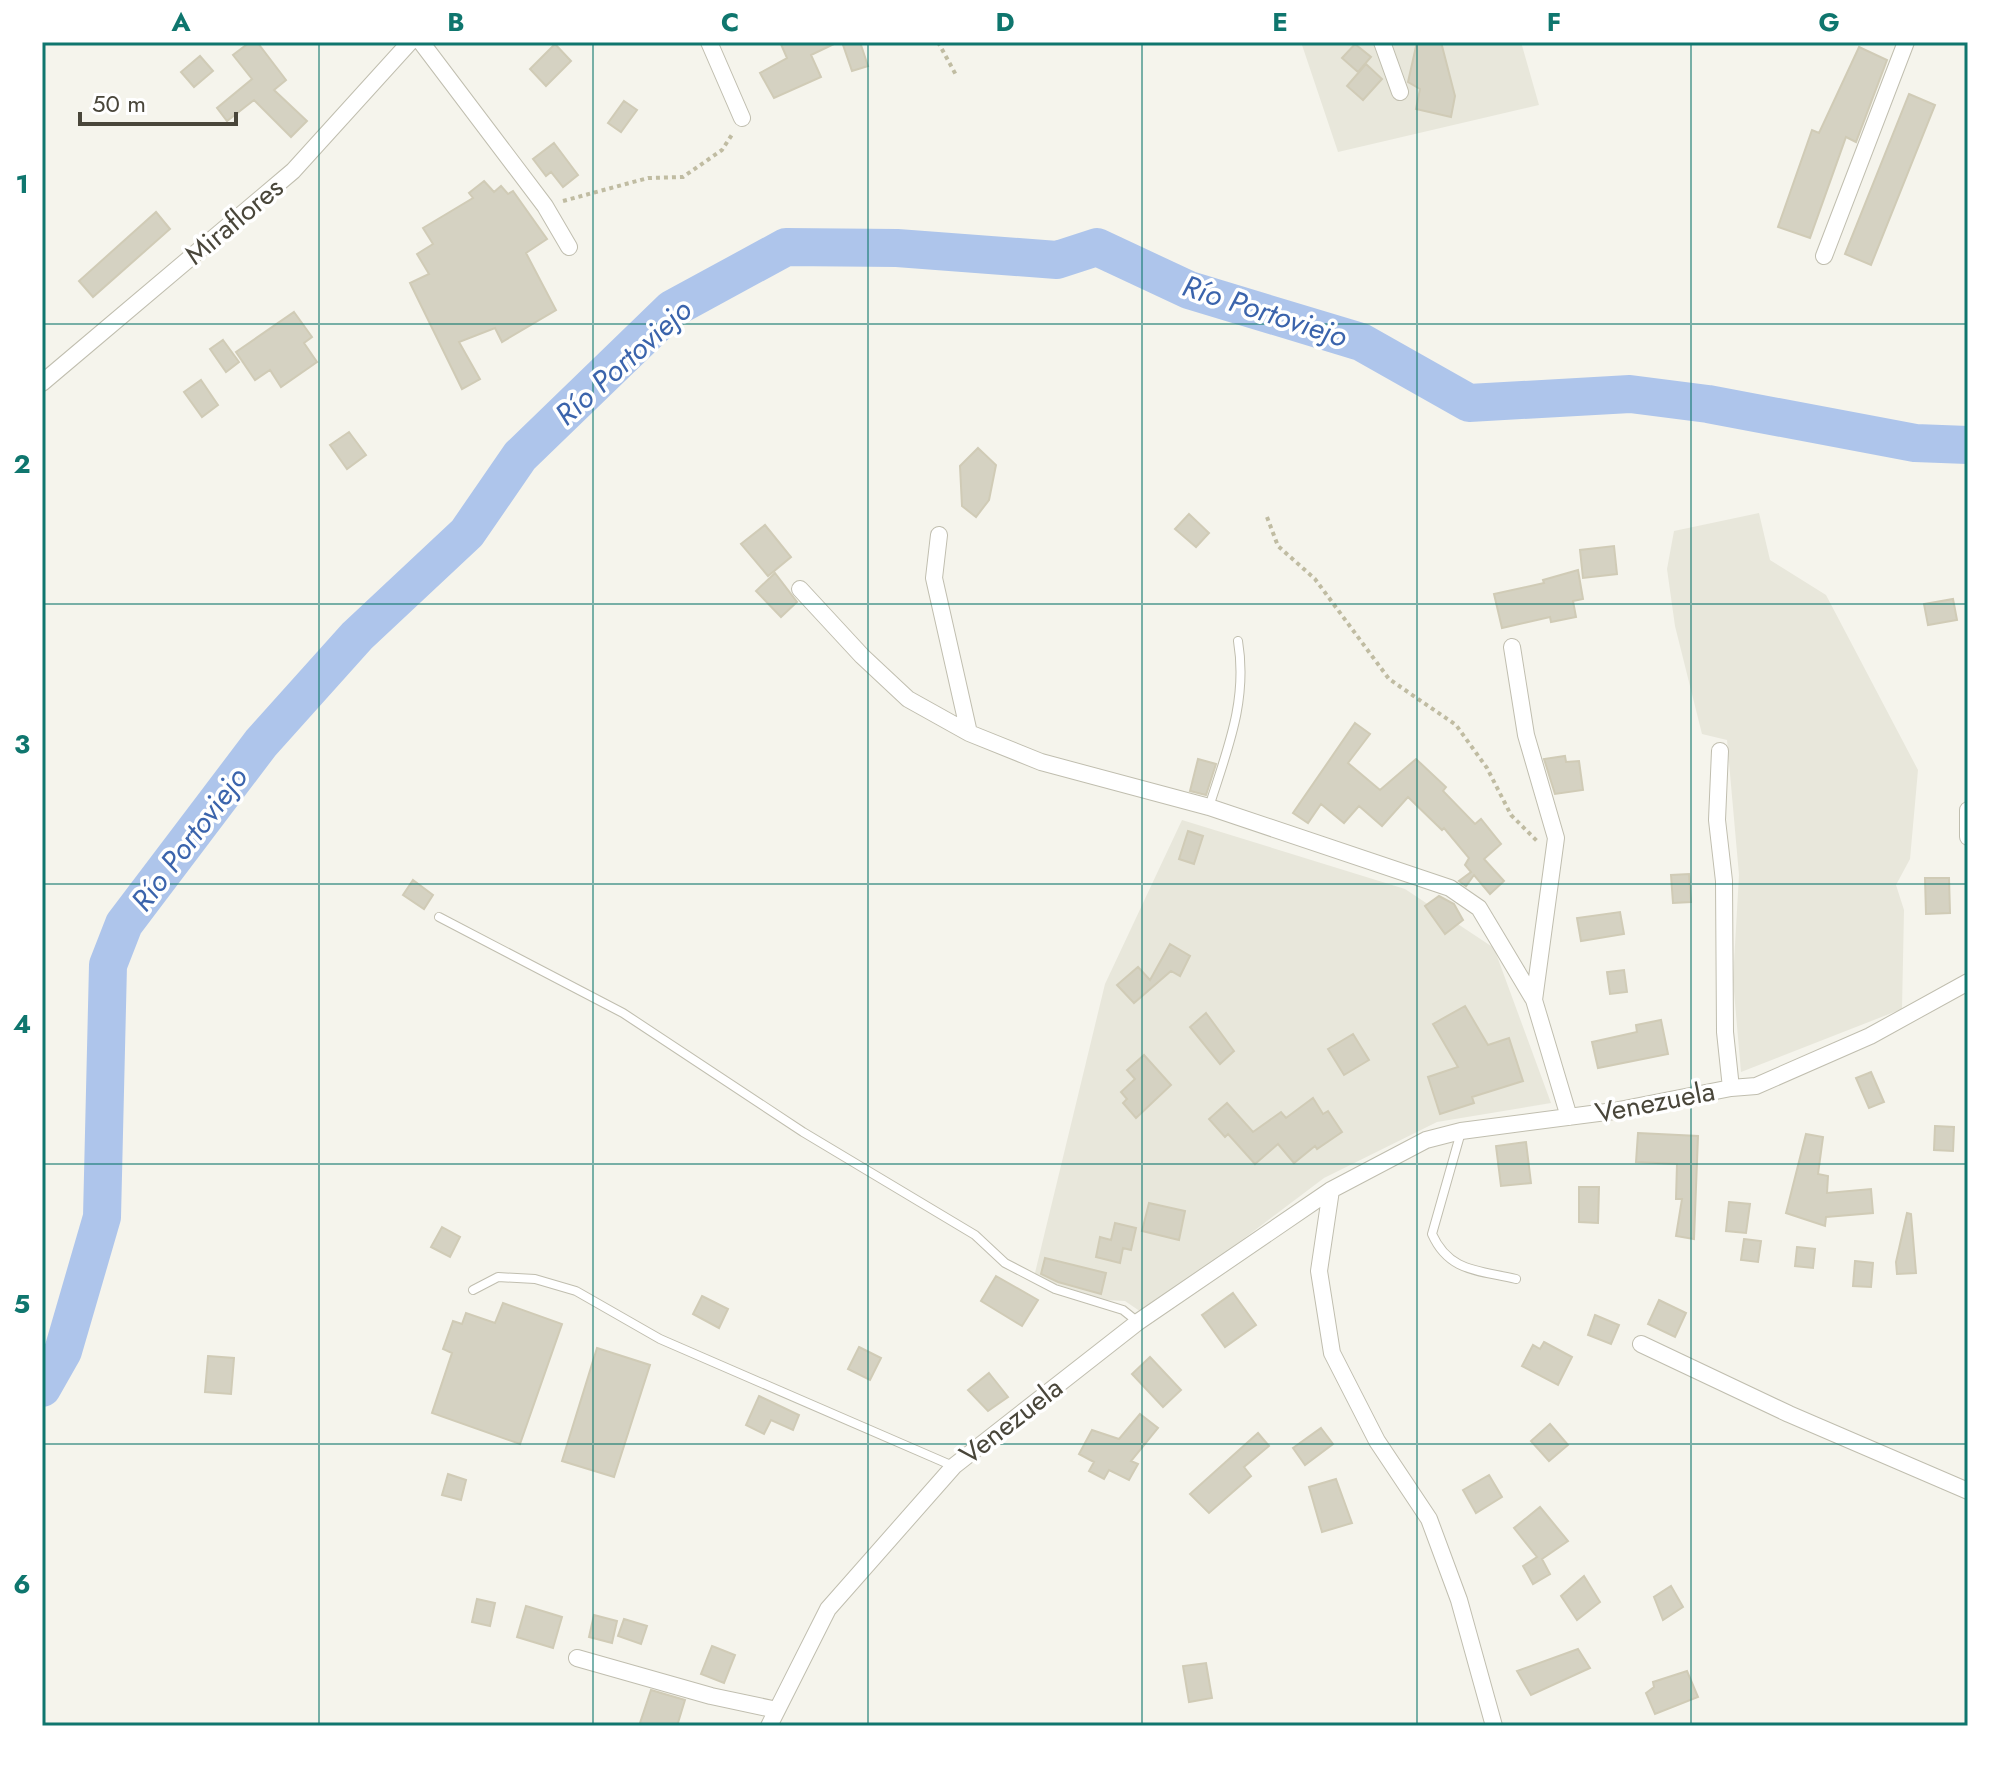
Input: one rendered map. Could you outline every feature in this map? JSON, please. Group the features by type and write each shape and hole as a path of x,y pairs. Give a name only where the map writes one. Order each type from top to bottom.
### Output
{"street":[{"name":"Miraflores","path":"42,383 293,171 410,42"},
{"path":"421,42 545,206 569,247"},
{"path":"709,42 742,118"},
{"path":"1382,42 1400,92"},
{"path":"1824,256 1906,42"},
{"path":"939,535 934,578 969,733"},
{"path":"800,589 862,656 908,699 969,733 1041,762 1209,807 1450,888 1479,908 1534,1000 1569,1117"},
{"path":"1512,647 1526,735 1556,838 1534,1000"},
{"path":"1720,751 1717,820 1724,881 1725,1032 1731,1088"},
{"path":"1968,810 1968,837"},
{"name":"Venezuela","path":"769,1726 828,1609 954,1466 1138,1322 1331,1190 1426,1140 1461,1131 1569,1117 1756,1086 1870,1036 1968,982"},
{"path":"1331,1190 1319,1271 1332,1353 1377,1441 1429,1519 1459,1600 1494,1726"},
{"path":"1641,1344 1789,1414 1968,1491"},
{"path":"577,1658 711,1696 777,1710"}],"lane":[{"path":"1209,807 1234,727 1244,675 1238,641"},
{"path":"439,917 623,1013 803,1132 975,1235 1005,1263 1055,1289 1123,1310 1138,1322"},
{"path":"1461,1131 1432,1234 1442,1255 1467,1268 1516,1279"},
{"path":"473,1290 498,1277 535,1279 576,1291 660,1339 954,1466"}],"path":[{"path":"938,42 956,75"},
{"path":"545,206 648,178 683,177 722,150 742,118"},
{"path":"1267,517 1278,546 1315,579 1389,679 1456,725 1487,768 1511,815 1536,842 1556,838"}],"shaded area":[{"path":"1301,42 1521,42 1539,105 1338,152"},
{"path":"1759,513 1770,560 1826,595 1918,770 1910,859 1896,885 1904,910 1902,1009 1741,1072 1733,980 1739,875 1727,740 1702,734 1675,626 1667,569 1674,531"},
{"path":"1182,820 1405,889 1494,948 1551,1103 1437,1122 1324,1178 1144,1314 1125,1301 1105,1300 1034,1277 1105,984"}],"building":[{"path":"250,42 257,42 286,80 274,90 307,121 291,137 254,100 227,121 217,108 252,79 233,55"},
{"path":"780,42 838,42 811,55 821,77 774,98 760,73 787,58"},
{"path":"842,42 860,42 868,66 852,71"},
{"path":"1417,42 1441,42 1455,96 1451,117 1416,109 1420,89 1408,82"},
{"path":"555,44 571,61 546,86 530,69"},
{"path":"1355,44 1371,57 1358,72 1342,58"},
{"path":"1859,47 1887,60 1856,142 1846,137 1810,238 1778,227 1812,130 1819,133"},
{"path":"200,56 213,71 194,87 181,72"},
{"path":"1366,64 1382,79 1363,100 1347,86"},
{"path":"1909,94 1935,105 1871,265 1845,254"},
{"path":"624,101 637,110 621,132 608,123"},
{"path":"554,143 578,175 563,187 551,172 546,176 533,159"},
{"path":"484,181 494,192 501,186 508,194 513,191 547,239 526,253 556,310 502,342 495,328 459,342 480,379 462,389 410,283 429,274 417,254 433,244 423,228 473,198 469,193"},
{"path":"156,212 170,229 93,297 79,281"},
{"path":"294,312 312,337 304,343 317,362 281,387 270,370 255,380 236,352"},
{"path":"223,340 239,362 226,372 210,349"},
{"path":"201,380 218,405 202,417 184,392"},
{"path":"349,432 366,455 347,469 330,445"},
{"path":"978,448 996,465 989,500 976,517 962,506 960,466"},
{"path":"1189,514 1209,533 1196,547 1175,529"},
{"path":"765,525 791,557 768,576 741,544"},
{"path":"1614,546 1617,574 1583,578 1580,550"},
{"path":"1578,570 1583,599 1573,601 1576,617 1551,622 1550,617 1502,628 1494,594 1544,583 1543,580"},
{"path":"775,573 797,602 781,617 756,591"},
{"path":"1953,599 1957,620 1928,625 1924,604"},
{"path":"1355,723 1370,734 1348,763 1380,790 1416,759 1446,787 1443,791 1475,824 1481,819 1501,844 1484,859 1504,881 1490,894 1474,875 1466,886 1459,881 1471,872 1465,865 1469,858 1444,828 1442,830 1408,797 1382,826 1359,806 1344,823 1321,804 1308,823 1293,813"},
{"path":"1565,756 1566,762 1579,761 1583,790 1555,794 1544,759"},
{"path":"1198,759 1216,764 1206,795 1190,791"},
{"path":"1188,831 1203,836 1194,864 1179,859"},
{"path":"1689,874 1691,902 1673,903 1671,875"},
{"path":"1925,878 1949,878 1950,913 1926,914"},
{"path":"413,880 433,895 424,909 403,895"},
{"path":"1439,896 1454,904 1463,920 1445,934 1425,906"},
{"path":"1620,912 1624,934 1581,941 1577,918"},
{"path":"1170,944 1190,956 1180,976 1171,971 1134,1003 1117,985 1138,967 1150,980"},
{"path":"1624,970 1627,992 1610,994 1607,972"},
{"path":"1465,1006 1488,1045 1509,1038 1523,1081 1472,1097 1474,1103 1440,1114 1428,1077 1458,1067 1433,1024"},
{"path":"1206,1013 1234,1051 1220,1064 1190,1027"},
{"path":"1661,1020 1668,1054 1598,1068 1592,1042 1637,1032 1636,1025"},
{"path":"1353,1034 1369,1060 1344,1075 1328,1049"},
{"path":"1144,1055 1171,1085 1136,1118 1123,1103 1127,1099 1121,1092 1135,1079 1127,1070"},
{"path":"1871,1072 1884,1102 1869,1108 1856,1078"},
{"path":"1313,1098 1323,1114 1328,1111 1342,1132 1317,1149 1315,1146 1294,1163 1278,1144 1255,1164 1228,1134 1225,1137 1209,1119 1227,1103 1253,1132 1281,1112 1286,1118"},
{"path":"1935,1126 1954,1127 1953,1151 1934,1150"},
{"path":"1638,1133 1698,1136 1694,1239 1676,1236 1682,1199 1676,1199 1677,1164 1636,1162"},
{"path":"1806,1134 1823,1137 1818,1174 1828,1176 1827,1193 1871,1189 1873,1213 1826,1217 1825,1226 1786,1213"},
{"path":"1526,1142 1531,1183 1501,1186 1496,1146"},
{"path":"1579,1187 1599,1187 1598,1223 1579,1222"},
{"path":"1729,1202 1750,1204 1746,1233 1726,1231"},
{"path":"1149,1203 1185,1211 1179,1240 1142,1231"},
{"path":"1907,1213 1911,1214 1916,1273 1897,1274 1896,1262"},
{"path":"1115,1223 1136,1228 1131,1250 1123,1248 1120,1263 1096,1257 1100,1237 1111,1240"},
{"path":"442,1227 460,1237 450,1257 431,1247"},
{"path":"1744,1239 1761,1241 1758,1262 1741,1260"},
{"path":"1797,1247 1815,1249 1813,1268 1795,1266"},
{"path":"1045,1258 1106,1273 1101,1294 1041,1274"},
{"path":"1855,1261 1873,1263 1871,1287 1853,1286"},
{"path":"996,1276 1038,1300 1022,1326 981,1301"},
{"path":"1233,1293 1256,1325 1225,1347 1202,1315"},
{"path":"702,1296 728,1309 719,1328 693,1314"},
{"path":"1659,1300 1686,1313 1675,1337 1648,1324"},
{"path":"503,1303 562,1324 520,1444 432,1413 452,1353 443,1349 453,1321 462,1324 466,1313 495,1323"},
{"path":"1595,1315 1619,1325 1611,1344 1588,1335"},
{"path":"1544,1342 1572,1357 1558,1385 1522,1366 1533,1345 1540,1349"},
{"path":"859,1347 881,1358 870,1380 848,1369"},
{"path":"597,1348 650,1365 614,1477 562,1461"},
{"path":"208,1356 234,1358 231,1394 205,1392"},
{"path":"1150,1357 1181,1390 1163,1407 1132,1374"},
{"path":"989,1373 1008,1397 988,1411 968,1390"},
{"path":"759,1396 799,1415 793,1430 771,1420 764,1434 746,1425"},
{"path":"1140,1414 1158,1428 1131,1461 1138,1464 1129,1480 1109,1470 1104,1479 1089,1471 1094,1462 1079,1454 1092,1430 1119,1439"},
{"path":"1550,1424 1568,1445 1549,1461 1531,1441"},
{"path":"1321,1428 1333,1444 1305,1465 1293,1448"},
{"path":"1258,1433 1269,1446 1244,1467 1251,1476 1209,1513 1190,1494"},
{"path":"448,1474 466,1480 461,1500 442,1495"},
{"path":"1489,1475 1502,1497 1476,1513 1463,1490"},
{"path":"1336,1479 1352,1523 1322,1532 1309,1487"},
{"path":"1540,1507 1568,1541 1542,1559 1550,1574 1533,1584 1523,1566 1537,1557 1514,1528"},
{"path":"1584,1576 1600,1602 1577,1620 1561,1596"},
{"path":"1671,1586 1683,1607 1663,1620 1654,1597"},
{"path":"477,1599 495,1603 490,1626 472,1622"},
{"path":"526,1606 562,1617 553,1648 517,1637"},
{"path":"594,1615 617,1621 612,1643 589,1637"},
{"path":"624,1619 647,1626 641,1644 618,1636"},
{"path":"712,1646 735,1655 724,1683 701,1674"},
{"path":"1578,1649 1590,1668 1531,1695 1517,1671"},
{"path":"1206,1663 1212,1698 1189,1702 1183,1666"},
{"path":"1687,1671 1698,1697 1655,1714 1646,1693 1654,1687 1653,1682"},
{"path":"651,1690 685,1700 677,1726 639,1726"}],"waterway":[{"name":"Río Portoviejo","path":"42,1388 63,1351 102,1217 108,965 124,924 261,743 357,636 467,533 520,456 672,309 786,247 897,248 1057,260 1097,247 1189,290 1361,342 1469,403 1630,394 1708,404 1915,443 1968,445"}]}
